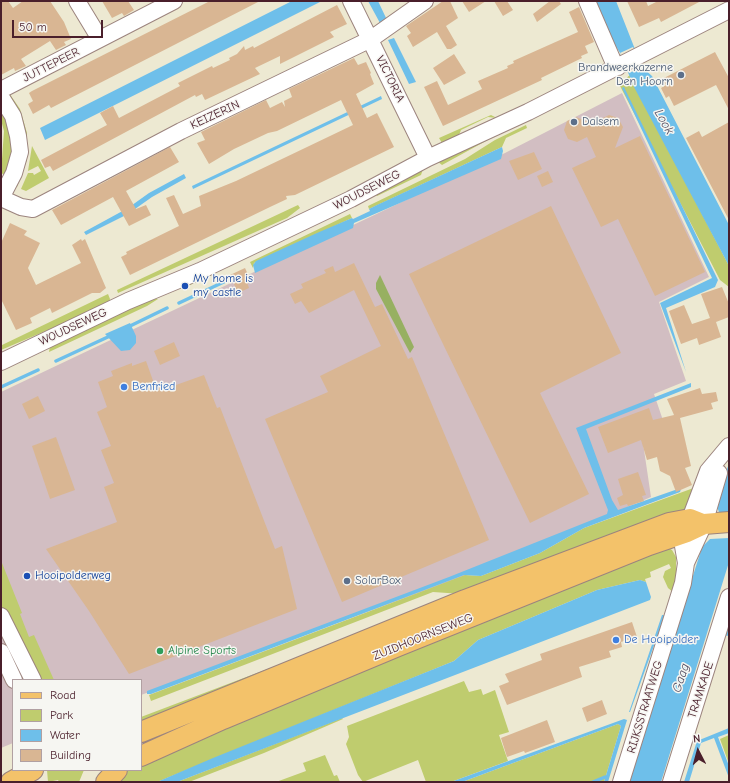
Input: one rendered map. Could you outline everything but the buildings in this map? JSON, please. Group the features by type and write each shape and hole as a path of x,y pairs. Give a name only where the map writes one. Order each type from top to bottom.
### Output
{"main road":[{"name":"ZUIDHOORNSEWEG","path":"142,732 465,600 669,523 704,524"},
{"name":"ZUIDHOORNSEWEG","path":"142,755 398,646 704,524"},
{"path":"1,777 14,771"},
{"path":"11,782 31,771"},
{"path":"33,771 34,782"}],"street":[{"path":"77,1 100,39"},
{"name":"JUTTEPEER","path":"1,90 174,1"},
{"name":"VICTORIA","path":"351,1 371,39 428,158"},
{"name":"KEIZERIN","path":"1,198 21,208 33,209 182,131 371,39 425,1"},
{"path":"587,1 613,61 627,63"},
{"name":"WOUDSEWEG","path":"1,362 36,344 200,271 322,212 428,158 528,112 729,10"},
{"path":"1,97 12,116 18,136 20,152 14,172 1,198"},
{"name":"RIJKSSTRAATWEG","path":"621,782 684,583 686,563 684,546 704,524 708,471 727,450"},
{"name":"TRAMKADE","path":"671,782 729,597"},
{"path":"1,616 33,679"},
{"path":"1,652 14,679"}],"shaded area":[{"path":"622,93 709,277 659,302 686,381 654,394 668,435 643,443 651,497 484,569 142,695 142,679 12,679 12,743 1,748 1,392 505,153"}],"green space":[{"path":"630,75 729,266 729,287 720,280 619,84"},
{"path":"9,93 20,109 27,133 27,160 17,187 14,185"},
{"path":"1,104 7,113 14,151 7,176 1,173 4,131 1,120"},
{"path":"491,115 497,118 488,117 461,130 459,135 442,143 439,138"},
{"path":"517,124 442,165 437,161"},
{"path":"526,125 527,128 506,138 502,147 369,209 368,206 465,159 495,140"},
{"path":"32,146 49,178 26,191 21,189 28,173 33,173 34,175 41,171 38,166 28,171"},
{"path":"423,169 421,175 377,196 376,195"},
{"path":"298,205 300,208 287,218 118,293 117,290"},
{"path":"345,210 188,286 181,288 188,284"},
{"path":"350,214 352,218 254,263 253,268 250,262"},
{"path":"380,275 414,347 410,353 376,289 376,283"},
{"path":"108,294 110,299 109,304 1,350 2,345"},
{"path":"149,298 158,299 147,306 49,352 50,346"},
{"path":"699,486 686,510 462,594 433,592 151,701 149,695 465,575 481,576 540,553 584,528"},
{"path":"665,546 672,550 676,557 676,580 674,593 668,588 663,577 665,571 671,568 669,564 650,572 651,577 645,579 646,582 640,580 597,590 478,640 454,661 157,782 113,782 125,771 142,771 142,763"},
{"path":"2,563 22,613 20,614 29,637 34,635 54,679 38,679 1,609"},
{"path":"407,616 142,724 142,717"},
{"path":"464,681 469,692 481,689 483,695 495,690 509,732 499,735 508,761 451,782 426,782 418,760 363,782 358,775 346,744 349,737 347,726"},
{"path":"342,718 343,719 264,753 189,782 177,782"},
{"path":"618,724 621,726 604,782 462,782"},
{"path":"729,735 729,764 720,739"},
{"path":"325,755 334,776 337,775 340,782 276,782 306,771 303,763"},
{"path":"47,771 84,771 79,782 59,782 58,780 48,782"}],"water":[{"path":"292,1 322,1 45,140 40,128"},
{"path":"368,1 378,1 387,20 380,23"},
{"name":"Look","path":"594,1 616,1 642,67 652,76 729,225 729,266 634,87 620,53 612,40"},
{"path":"394,38 416,82 409,84 388,40"},
{"path":"624,87 718,280 715,287 666,308 686,372 660,303 712,278 622,88"},
{"path":"381,96 382,99 193,189 192,186"},
{"path":"502,147 503,151 501,159 354,223 353,228 255,273 253,265 256,261 317,233 352,218 353,219 370,211 369,209 377,205"},
{"path":"184,174 186,178 152,197 128,214 86,235 84,232 128,208 149,193"},
{"path":"130,323 136,336 136,343 130,350 121,351 105,334"},
{"path":"691,383 691,387 586,429 612,500 618,510 675,490 681,489 680,492 584,528 540,553 481,576 464,575 151,694 147,694 147,691 449,577 607,514 608,510 576,428"},
{"name":"Gaag","path":"729,463 729,562 661,782 627,782"},
{"path":"640,580 646,582 651,597 650,600 177,782 157,782 454,661 478,640 597,590"},
{"path":"662,615 665,615 629,712"},
{"path":"624,719 627,720 608,782 604,782 621,726 618,724 462,782 451,782"},
{"path":"729,728 729,733 718,737 729,766 729,778 714,738 701,743 689,782 684,782 697,741"}],"pier":[{"path":"633,47 642,67 629,73 620,53"},
{"path":"716,504 719,512 724,516 729,516 729,538 710,539 702,547"}],"waterway":[{"path":"179,303 228,280"},
{"path":"128,327 167,308"},
{"path":"56,361 110,336"},
{"path":"1,387 38,370"},
{"path":"727,634 729,628"},
{"path":"593,782 605,777"}],"place":[{"name":"Brandweerkazerne Den Hoorn","path":"681,75"},
{"name":"Dalsem","path":"574,122"},
{"name":"My home is my castle","path":"185,286"},
{"name":"Benfried","path":"124,387"},
{"name":"Hooipolderweg","path":"27,576"},
{"name":"SolarBox","path":"347,581"},
{"name":"De Hooipolder","path":"616,640"},
{"name":"Alpine Sports","path":"160,651"}]}
